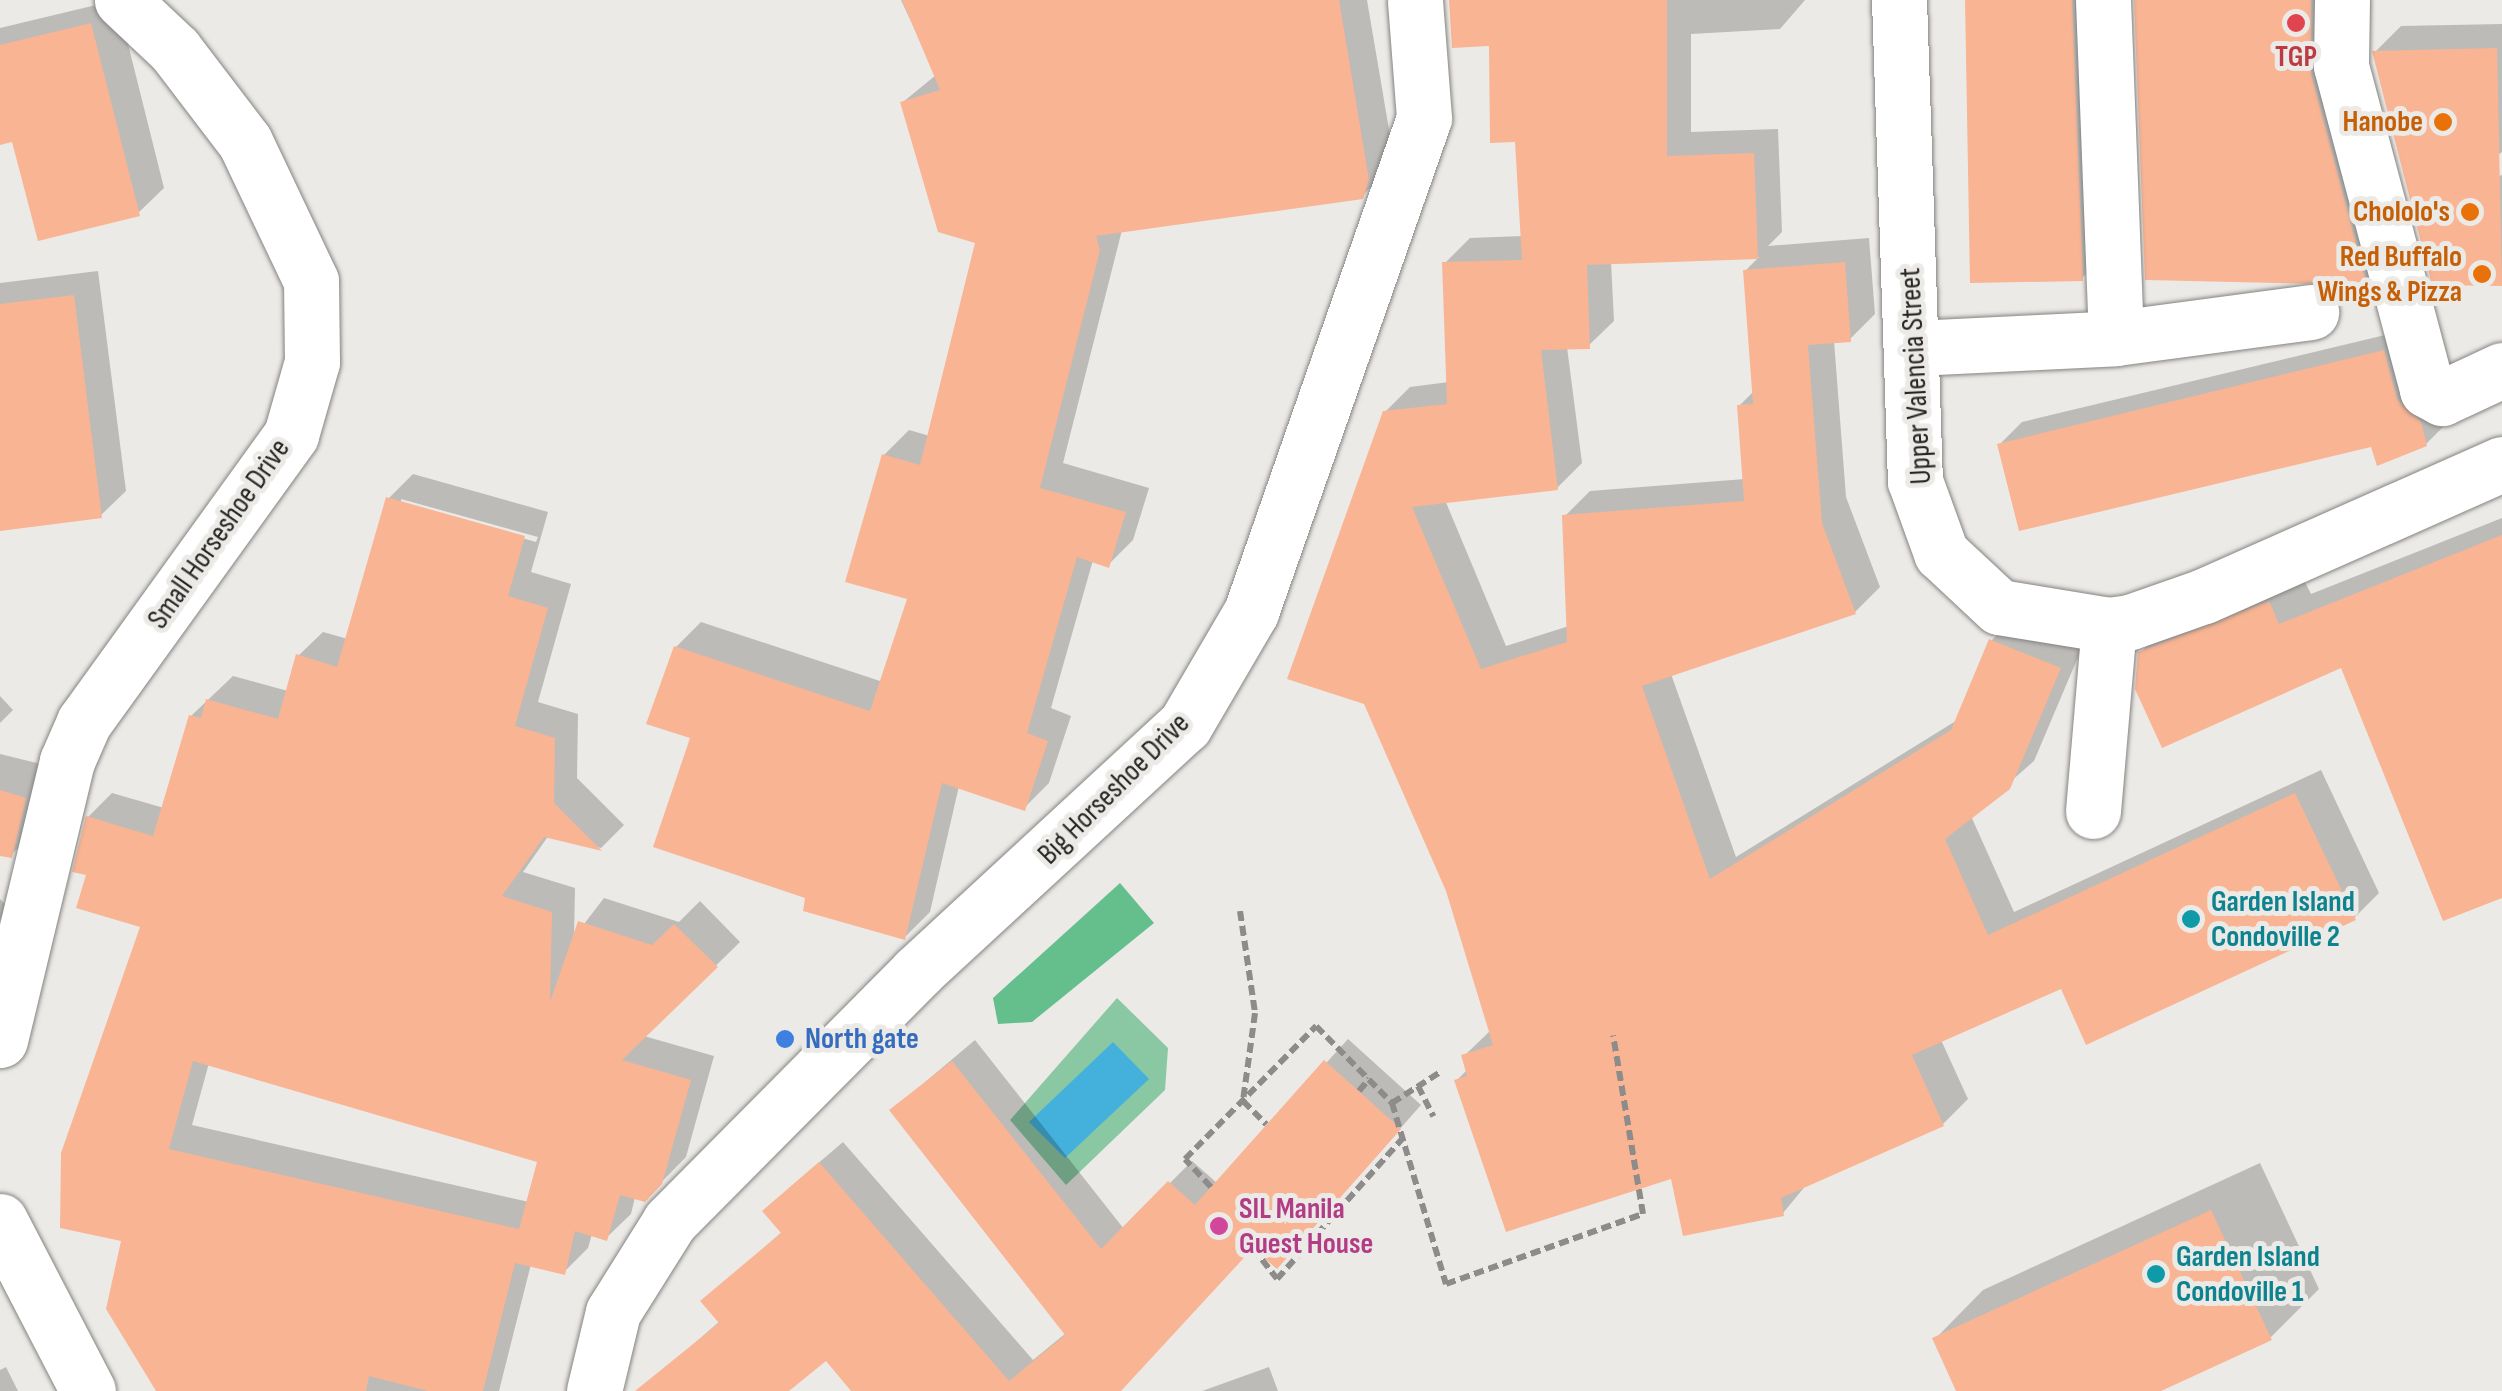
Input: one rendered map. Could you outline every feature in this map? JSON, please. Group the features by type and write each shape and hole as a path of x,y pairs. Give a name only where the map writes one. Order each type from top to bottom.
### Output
{"street":[{"name":"Small Horseshoe Drive","path":"0,1040 67,761 84,722 291,435 312,362 311,280 245,142 175,50 122,0"},
{"name":"Big Horseshoe Drive","path":"594,1391 613,1312 670,1221 917,972 1185,725 1251,612 1424,118 1415,0"},
{"name":"Upper Valencia Street","path":"1899,0 1915,348 1915,482 1941,553 1999,607 2109,625 2204,596 2502,464"},
{"path":"2103,0 2116,338"},
{"path":"2342,0 2341,66 2426,390 2442,398 2502,370"},
{"path":"1915,348 2116,338 2311,312"},
{"path":"2094,810 2109,625"},
{"path":"2,1233 88,1391"}],"path":[{"path":"1240,911 1255,1013 1242,1101"},
{"path":"1211,1187 1185,1159 1316,1026 1392,1103 1406,1135 1446,1284 1642,1214 1613,1035"},
{"path":"1392,1103 1439,1073"},
{"path":"1358,1091 1369,1079"},
{"path":"1418,1086 1433,1116"},
{"path":"1242,1101 1266,1124"},
{"path":"1255,1252 1277,1279 1406,1135"}],"green space":[{"path":"1120,883 1154,923 1032,1022 998,1024 993,998"},
{"path":"1117,998 1168,1048 1165,1090 1066,1185 1010,1120"}],"water":[{"path":"1113,1042 1149,1079 1065,1158 1029,1122"}],"building":[{"path":"902,0 1339,0 1369,180 1363,199 1096,236 1100,250 1040,488 1126,512 1109,568 1077,557 1027,733 1048,741 1025,811 942,783 905,940 803,911 805,898 653,847 690,738 646,724 674,646 870,711 907,599 845,582 882,454 920,465 975,243 938,232 900,102 940,90"},
{"path":"1449,0 1667,0 1667,156 1754,153 1758,259 1587,265 1590,349 1541,350 1558,490 1412,507 1481,669 1567,642 1562,515 1744,501 1737,405 1753,404 1743,270 1845,262 1851,342 1808,345 1822,523 1856,614 1642,686 1710,879 1951,730 1989,639 2061,668 2010,789 1945,839 1988,935 2295,793 2356,920 2086,1045 2061,989 1912,1055 1944,1126 1781,1198 1784,1216 1683,1236 1671,1179 1506,1232 1454,1080 1467,1076 1461,1055 1493,1045 1446,891 1364,704 1287,679 1383,411 1447,404 1442,262 1522,260 1515,142 1490,143 1489,46 1452,48"},
{"path":"1965,0 2072,0 2083,281 1970,283"},
{"path":"2134,0 2311,0 2311,74 2367,285 2145,280"},
{"path":"91,23 140,216 38,241 12,142 0,145 0,45"},
{"path":"2497,48 2502,286 2432,285 2372,51"},
{"path":"74,295 102,518 0,531 0,304"},
{"path":"2384,350 2397,399 2421,422 2427,446 2377,466 2371,447 2019,531 1997,444"},
{"path":"386,497 525,536 508,596 548,608 515,726 555,738 554,803 602,851 544,837 502,896 552,912 550,1002 578,921 652,945 674,924 718,967 622,1060 691,1080 662,1184 645,1202 620,1195 607,1241 575,1231 565,1275 515,1263 483,1391 428,1391 369,1376 366,1391 156,1391 106,1309 121,1241 60,1228 61,1153 140,927 76,908 86,875 72,872 86,816 153,836 189,715 201,718 206,699 278,719 296,654 337,667","holes":["193,1061 537,1162 519,1229 169,1149"]},
{"path":"2502,535 2502,898 2443,921 2341,668 2162,748 2135,689 2138,652 2269,601 2279,624"},
{"path":"0,790 26,798 12,858 0,856"},
{"path":"1324,1060 1401,1129 1277,1269 1253,1248 1121,1391 851,1391 826,1361 789,1391 635,1391 719,1323 700,1301 781,1233 762,1211 819,1162 1009,1381 1065,1335 889,1110 952,1061 1101,1249 1168,1181 1195,1205"},
{"name":"Garden Island Condoville 1","path":"2211,1210 2272,1340 2161,1391 1956,1391 1932,1338"}],"place":[{"name":"TGP","path":"2296,23"},
{"name":"Hanobe","path":"2443,122"},
{"name":"Chololo's","path":"2470,212"},
{"name":"Red Buffalo Wings & Pizza","path":"2482,274"},
{"name":"Garden Island Condoville 2","path":"2191,919"},
{"name":"North gate","path":"785,1039"},
{"name":"SIL Manila Guest House","path":"1219,1226"},
{"name":"Garden Island Condoville 1","path":"2156,1274"}]}
